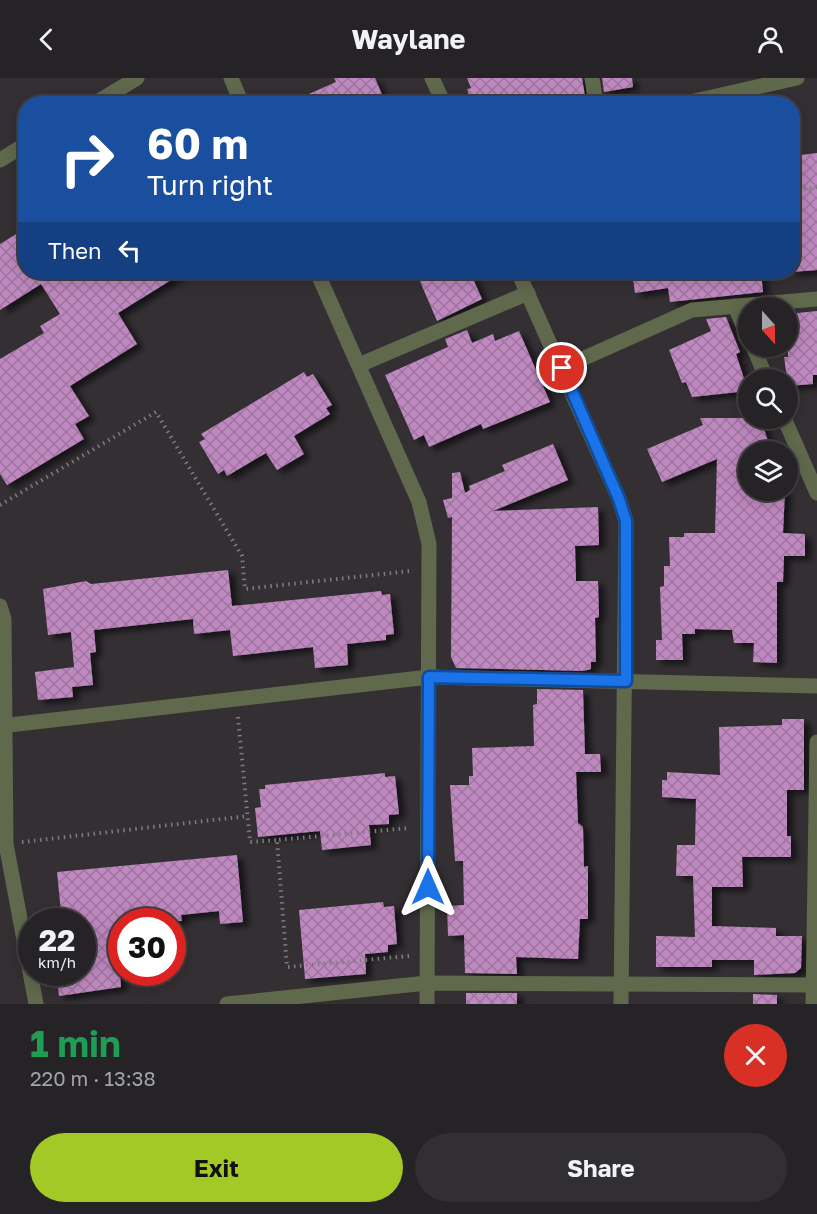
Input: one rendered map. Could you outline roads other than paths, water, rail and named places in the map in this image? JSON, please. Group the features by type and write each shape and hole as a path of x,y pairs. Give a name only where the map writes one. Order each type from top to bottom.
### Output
{"street":[{"path":"107,96 137,78"},
{"path":"231,78 239,96"},
{"path":"432,78 440,96"},
{"path":"591,78 594,96"},
{"path":"717,96 797,78"},
{"path":"0,160 18,149"},
{"path":"320,279 419,502 429,544 427,1004"},
{"path":"521,279 619,499 626,521 621,1004"},
{"path":"359,365 528,293"},
{"path":"562,368 692,309 817,299"},
{"path":"735,306 738,313"},
{"path":"789,429 817,493"},
{"path":"0,606 4,619 3,726 6,844 36,1004"},
{"path":"3,726 429,677 817,686"},
{"path":"813,1004 817,742"},
{"path":"227,1004 427,983 813,985"}]}
